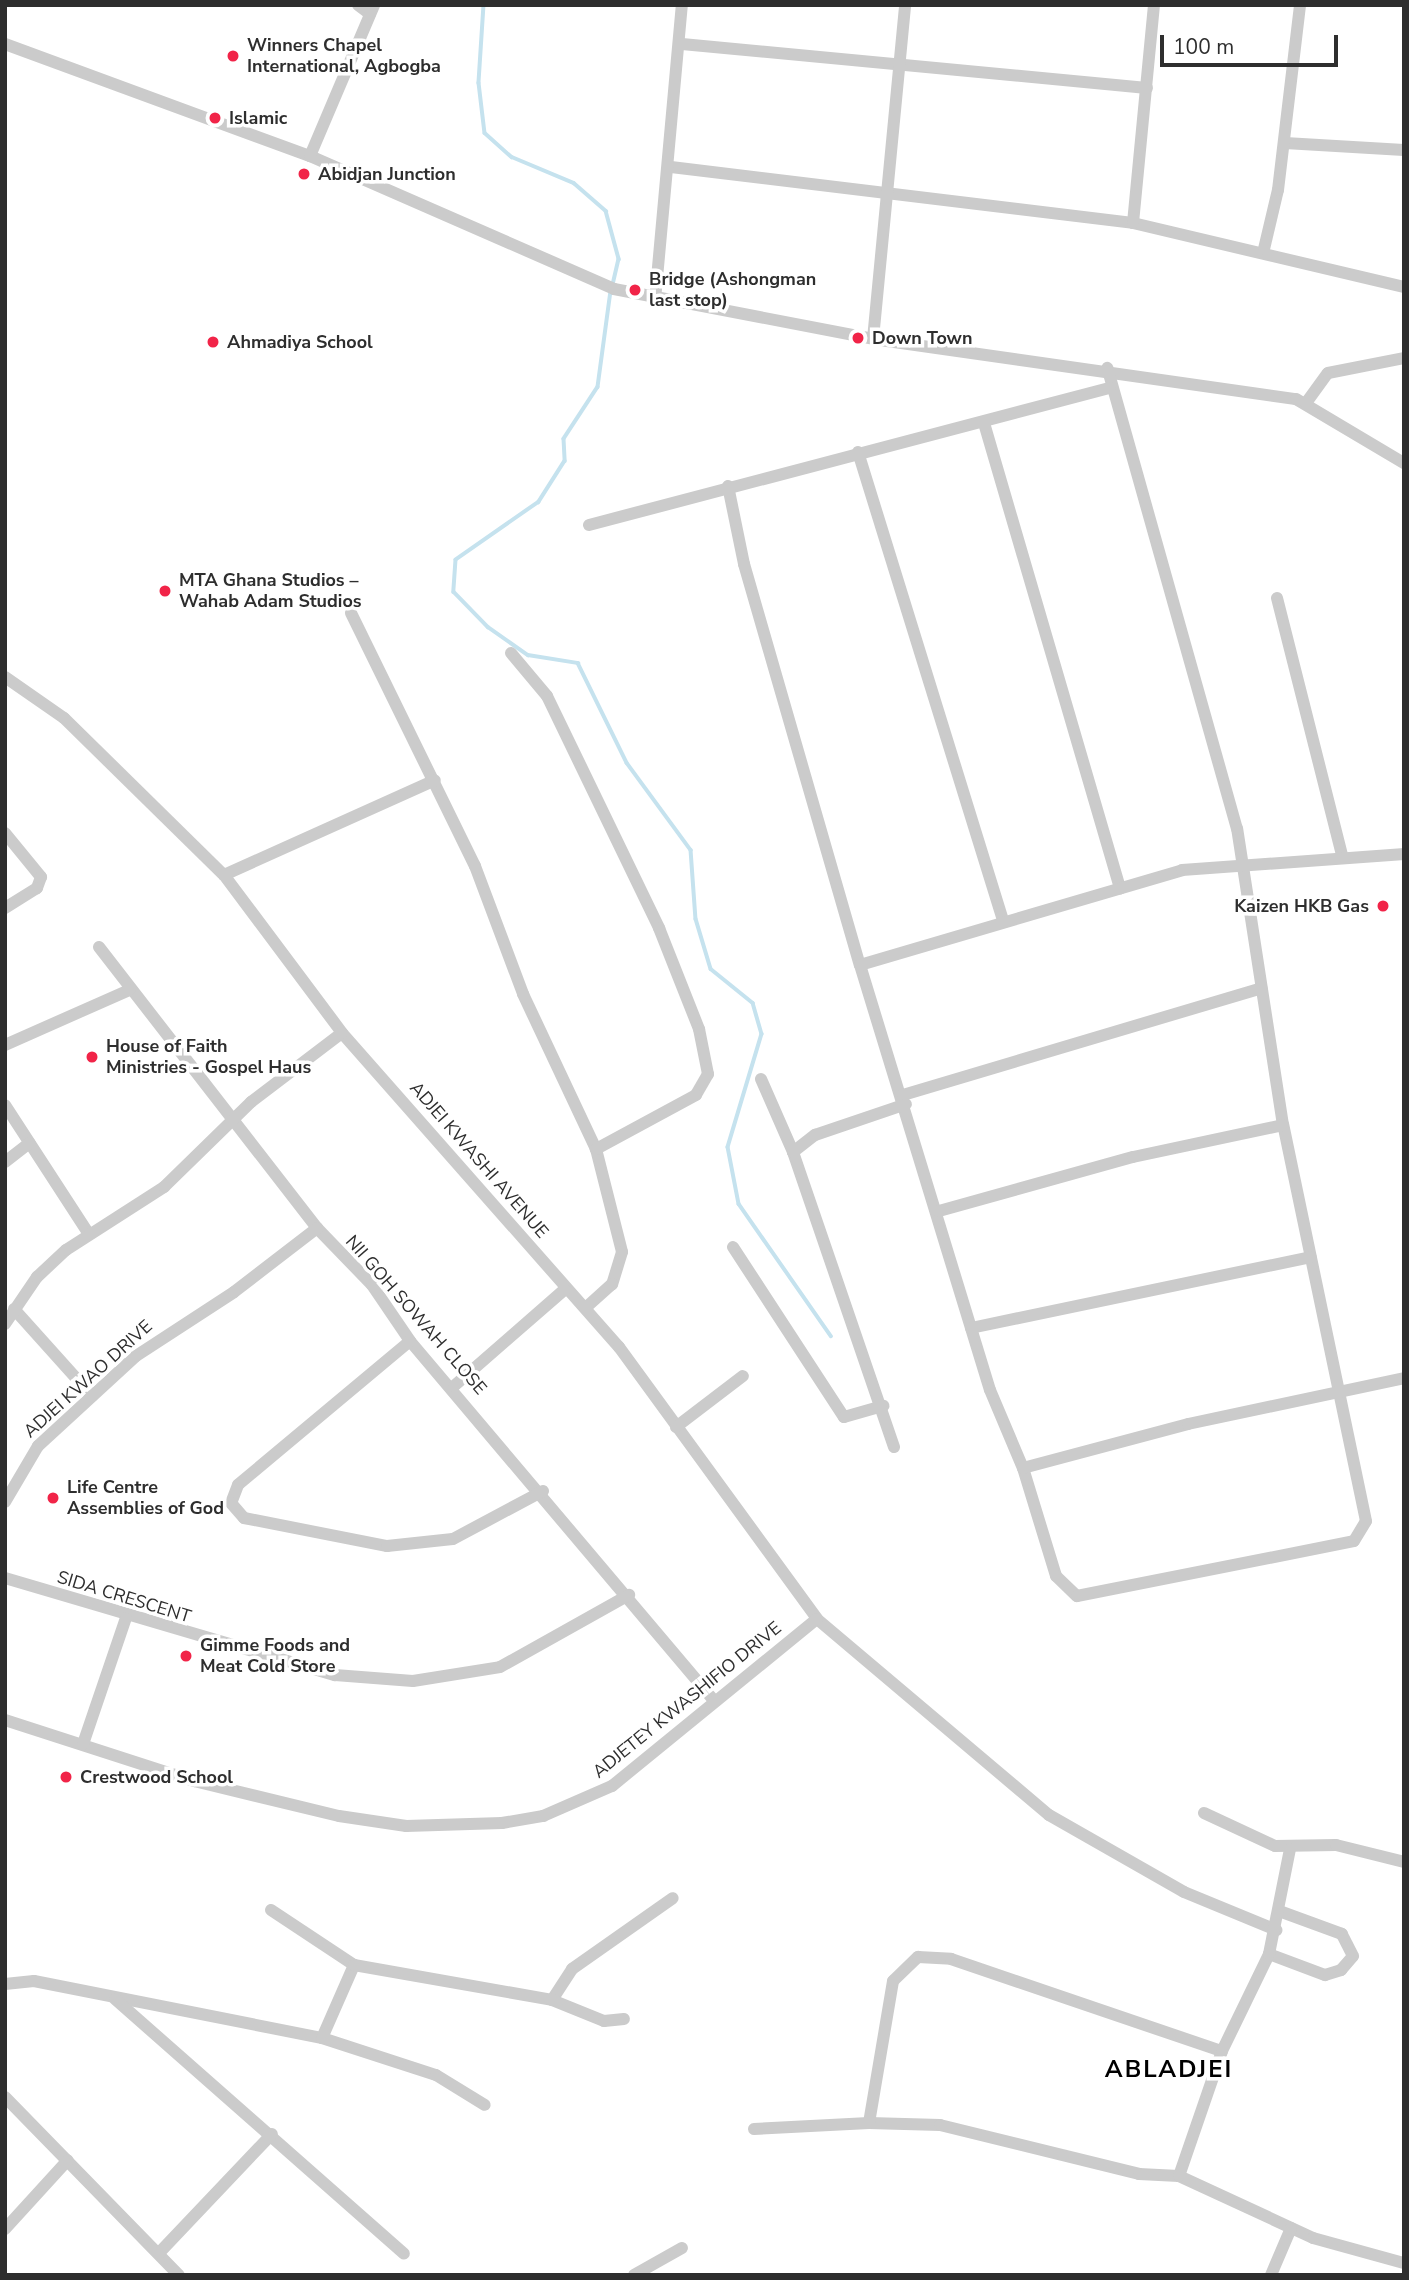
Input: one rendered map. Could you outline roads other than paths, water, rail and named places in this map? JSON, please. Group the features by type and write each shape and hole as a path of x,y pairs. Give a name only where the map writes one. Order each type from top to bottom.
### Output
{"street":[{"path":"310,156 372,9 358,5"},
{"path":"655,300 671,167 682,44 682,5"},
{"path":"873,339 902,68 905,5"},
{"path":"1133,223 1154,5"},
{"path":"1264,249 1284,143 1300,5"},
{"path":"5,44 310,156 569,271 655,300 873,339 1107,368 1306,403 1404,463"},
{"path":"682,44 902,68 1147,88"},
{"path":"1284,143 1404,150"},
{"path":"671,167 1133,223 1264,249 1404,287"},
{"path":"1306,403 1328,373 1404,358"},
{"path":"728,486 744,564 860,965 905,1099 971,1328 1023,1468 1056,1576 1077,1596 1353,1541 1366,1521 1283,1125 1243,864 1140,477 1109,388 1107,368"},
{"path":"590,525 728,486 984,423 1109,388"},
{"path":"984,423 1120,889"},
{"path":"858,452 1003,920"},
{"path":"1277,598 1342,854"},
{"path":"351,614 435,780 596,1149 622,1252 612,1284 585,1308"},
{"path":"511,653 547,696 664,938 699,1029 708,1074 696,1095 596,1149"},
{"name":"ADJEI KWASHI AVENUE","path":"5,677 64,718 223,875 342,1033 565,1289 585,1308 817,1619 1078,1834 1184,1892 1276,1930"},
{"path":"223,875 435,780"},
{"path":"5,833 41,877 37,888 5,908"},
{"path":"860,965 1003,920 1182,870 1342,854 1404,854"},
{"name":"NII GOH SOWAH CLOSE","path":"99,947 129,990 237,1120 317,1228 372,1285 410,1341 454,1386 543,1491 713,1700"},
{"path":"793,1152 815,1135 905,1099 1261,988"},
{"path":"5,1045 129,990"},
{"path":"5,1324 37,1277 88,1233 164,1186 237,1120 342,1033"},
{"path":"761,1079 793,1152 883,1406 894,1447"},
{"path":"5,1105 88,1233"},
{"path":"939,1211 1133,1157 1283,1125"},
{"path":"5,1162 29,1143"},
{"name":"ADJEI KWAO DRIVE","path":"5,1502 38,1446 157,1338 234,1292 317,1228"},
{"path":"733,1247 844,1417 853,1418 883,1406"},
{"path":"971,1328 1311,1257"},
{"path":"454,1386 565,1289"},
{"path":"14,1309 92,1396"},
{"path":"410,1341 238,1485 231,1503 244,1518 268,1525 387,1546 453,1539 543,1491"},
{"path":"676,1427 743,1376"},
{"path":"1023,1468 1404,1378"},
{"name":"SIDA CRESCENT","path":"5,1578 126,1618 335,1675 413,1681 500,1667 629,1595"},
{"path":"83,1744 126,1618"},
{"name":"ADJETEY KWASHIFIO DRIVE","path":"5,1720 194,1781 339,1816 457,1827 543,1816 579,1804 612,1786 713,1700 817,1619"},
{"path":"1204,1814 1290,1849 1336,1844 1404,1862"},
{"path":"1179,2176 1222,2051 1269,1954 1282,1912 1290,1849"},
{"path":"552,2000 572,1969 673,1898"},
{"path":"271,1910 354,1965 552,2000 604,2021 624,2019"},
{"path":"1269,1954 1325,1975 1341,1970 1353,1956 1342,1934 1282,1912"},
{"path":"869,2123 894,1981 918,1957 951,1959 1222,2051"},
{"path":"322,2038 354,1965"},
{"path":"7,1980 112,1997 322,2038 436,2075 485,2105"},
{"path":"112,1997 272,2134 404,2254"},
{"path":"5,2097 179,2275"},
{"path":"754,2129 869,2123 940,2125 1139,2174 1179,2176 1291,2228 1404,2263"},
{"path":"159,2253 272,2134"},
{"path":"5,2229 68,2160"},
{"path":"1271,2275 1291,2228"},
{"path":"634,2275 682,2248"}],"waterway":[{"path":"484,5 479,83 485,133 512,157 574,183 606,211 619,259 613,284"},
{"path":"611,291 598,387 564,439 565,461 539,502 456,560 454,592 488,627 528,655 578,663 627,763 691,850 696,919 711,969 753,1003 762,1034 728,1147 739,1204 831,1336"}],"place":[{"name":"Winners Chapel International, Agbogba","path":"233,56"},
{"name":"Islamic","path":"215,118"},
{"name":"Abidjan Junction","path":"304,174"},
{"name":"Bridge (Ashongman last stop)","path":"635,290"},
{"name":"Down Town","path":"858,338"},
{"name":"Ahmadiya School","path":"213,342"},
{"name":"MTA Ghana Studios – Wahab Adam Studios","path":"165,591"},
{"name":"Kaizen HKB Gas","path":"1383,906"},
{"name":"House of Faith Ministries - Gospel Haus","path":"92,1057"},
{"name":"Life Centre Assemblies of God","path":"53,1498"},
{"name":"Gimme Foods and Meat Cold Store","path":"186,1656"},
{"name":"Crestwood School","path":"66,1777"}],"district":[{"name":"ABLADJEI","path":"1169,2070"}]}
